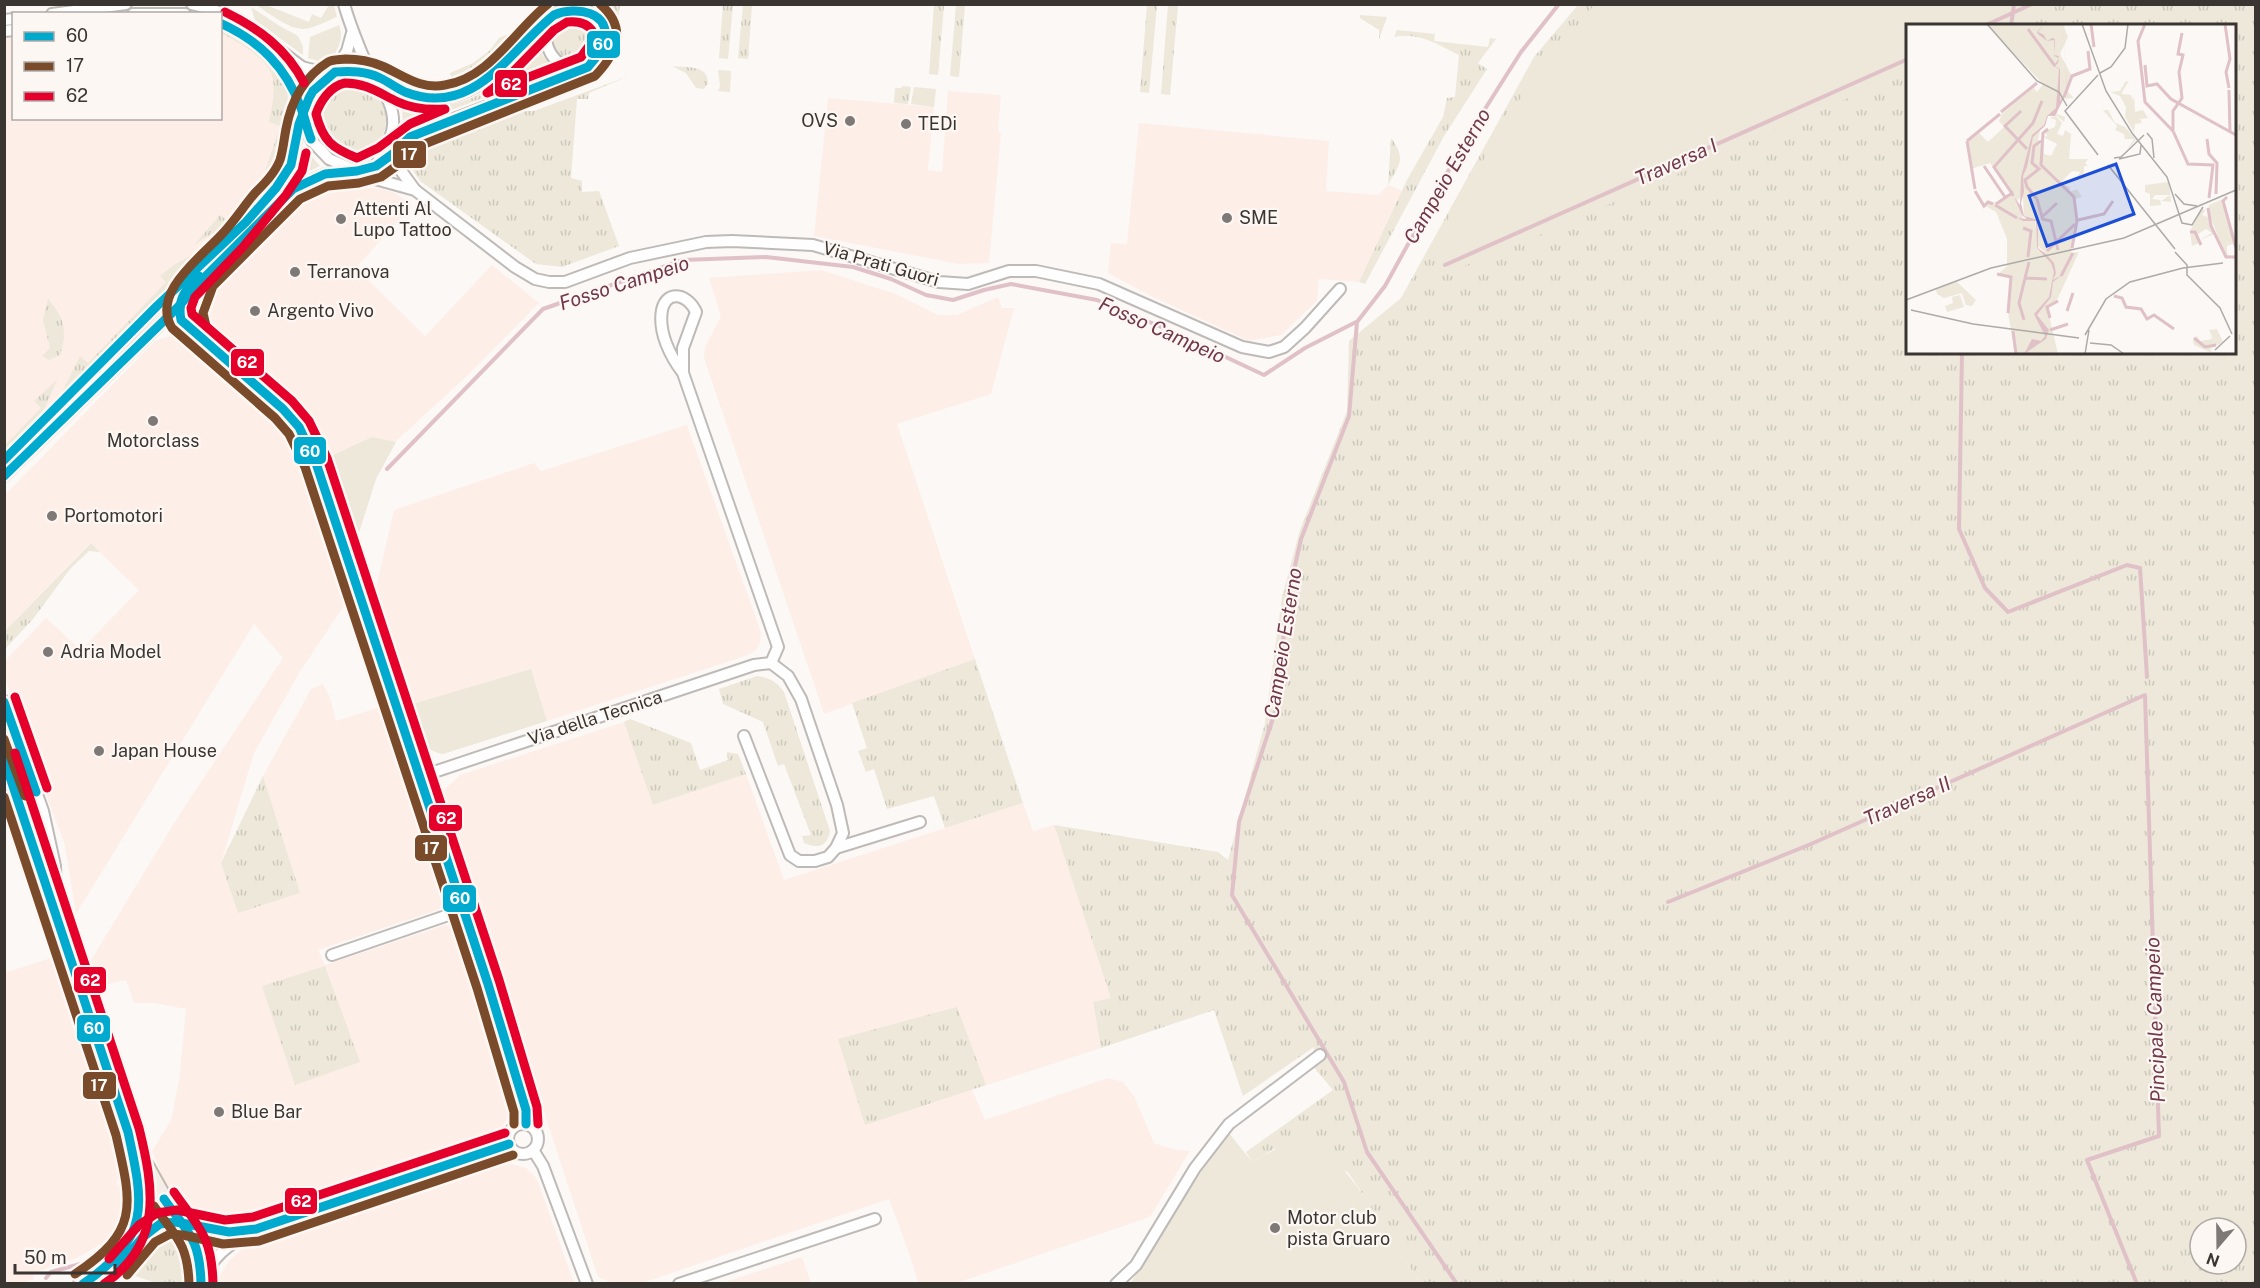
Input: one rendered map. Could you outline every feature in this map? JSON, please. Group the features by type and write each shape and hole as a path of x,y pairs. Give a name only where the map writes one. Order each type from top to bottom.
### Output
{"main road":[{"path":"4,757 128,1132 136,1168 140,1203 138,1224 123,1252 109,1266 82,1284"},
{"path":"128,1132 150,1178 167,1204 183,1222 200,1255 202,1284"}],"street":[{"path":"66,12 126,4"},
{"path":"192,4 221,12"},
{"path":"344,4 352,33 390,104 393,125 390,138 376,166"},
{"name":"Via Prati Guori","path":"4,476 178,307 202,279 293,189 325,174 357,171 376,166 410,137 424,130 588,67 601,51 605,38 602,23 591,11 575,4 552,12 488,80 468,92 446,98 414,95 373,75"},
{"path":"222,12 258,32 302,67 312,71 373,75"},
{"path":"546,21 544,36 550,56 568,68 578,70"},
{"path":"222,24 246,36 278,62 303,111 305,128 312,141 329,159 357,171"},
{"path":"4,461 157,306 246,222 276,188 291,165 303,111 313,91 335,72 347,51 352,33"},
{"name":"Via Prati Guori","path":"394,153 399,168 415,190 514,267 535,279 549,282 565,282 630,258 706,242 813,245 939,282 968,284 1009,272 1036,271 1099,284 1242,347 1269,352 1284,347 1305,328 1340,289"},
{"name":"Via Prati Guori","path":"357,171 375,179 415,190"},
{"path":"246,222 234,239 185,290 178,307 182,320 283,409 299,427 316,464 488,984 526,1110 526,1124"},
{"path":"195,332 191,312 202,279"},
{"path":"682,373 682,348 696,312 693,304 679,296 672,297 664,304 662,326 670,356 682,373 778,646 771,663 788,676 801,699 837,805 843,833 836,848 828,857 815,861 799,861 790,855 744,736"},
{"name":"Via della Tecnica","path":"419,777 754,665 771,663"},
{"path":"4,701 43,811 55,866 57,913"},
{"path":"836,848 920,822"},
{"path":"332,955 463,910"},
{"path":"1116,1284 1136,1265 1195,1168 1228,1124 1320,1055"},
{"path":"526,1124 531,1125 537,1132 538,1142 533,1150 520,1153 512,1148 509,1134 516,1126 526,1124"},
{"path":"202,1284 207,1270 220,1252 256,1229 510,1143"},
{"path":"533,1150 543,1166 587,1284"},
{"path":"679,1284 874,1219"},
{"path":"99,1284 129,1256 142,1238 154,1227 166,1222 183,1222 218,1231 256,1229"}],"shaded area":[{"path":"222,29 264,55 287,98 288,141 282,168 275,180 244,214 5,450 4,35 12,34 12,120 222,120"},
{"path":"948,91 1001,95 998,131 1001,133 989,263 959,264 814,236 828,98 934,107 928,170 942,172"},
{"name":"SME","path":"1139,123 1329,141 1326,191 1379,195 1388,185 1402,191 1359,282 1319,279 1317,301 1281,335 1249,341 1153,297 1108,273 1111,243 1127,244"},
{"path":"334,185 382,189 395,193 412,205 356,268 425,336 492,265 539,303 467,376 394,443 372,437 324,459 310,424 296,407 254,367 212,331 201,314 200,308 202,297 214,281 277,220 304,198"},
{"path":"821,270 896,294 938,315 957,315 998,297 1002,308 1014,308 991,394 897,424 975,659 824,714 704,358 705,347 721,316 709,278"},
{"path":"169,336 183,339 271,417 294,446 345,604 299,673 254,753 221,863 238,912 300,893 263,776 311,689 323,684 330,697 336,721 380,707 443,895 440,909 318,950 325,965 445,925 456,929 508,1083 509,1115 499,1132 266,1214 235,1222 208,1219 191,1213 171,1197 152,1151 171,1120 179,1080 186,1009 154,1003 134,1003 126,980 95,987 88,965 176,820 283,658 254,624 76,914 65,845 16,716 5,676 5,661 46,618 81,650 139,590 90,543 5,631 5,495 155,341"},
{"path":"687,425 761,632 760,643 756,650 748,655 547,721 531,669 409,705 373,600 394,510 534,463 541,471"},
{"path":"624,722 654,805 746,774 784,880 1023,803 1033,831 1054,825 1112,998 1093,1003 1101,1048 972,1090 985,1120 1108,1078 1123,1082 1134,1096 1154,1143 1176,1150 1190,1151 1150,1217 957,1283 918,1283 889,1199 642,1283 612,1283 598,1277 440,794 460,775"},
{"path":"57,956 121,1151 120,1174 116,1186 130,1180 133,1198 130,1212 104,1242 77,1258 33,1273 34,1279 20,1284 5,1283 4,973"},
{"path":"512,1164 526,1168 537,1179 574,1283 215,1283 229,1261 240,1251 254,1244 497,1165"},
{"path":"802,1257 811,1283 722,1283"}],"green space":[{"path":"1595,4 2060,4 2015,24 1906,24 1906,72 1485,259 1443,272 1437,237 1529,84"},
{"path":"256,5 266,5 309,22 312,14 321,18 329,5 334,5 337,17 304,29 279,20"},
{"path":"536,5 543,11 552,5 558,5 470,69 451,78 450,73 473,63 490,50 499,38 515,31 517,33 529,20"},
{"path":"606,5 620,5 615,41 605,16 611,11"},
{"path":"723,5 733,5 728,59 719,58"},
{"path":"743,5 752,5 748,59 738,58"},
{"path":"934,5 944,5 938,75 929,74"},
{"path":"956,5 965,5 959,77 950,76"},
{"path":"1147,5 1157,5 1149,93 1140,92"},
{"path":"1168,5 1178,5 1170,95 1161,94"},
{"path":"1578,5 2255,5 2255,1283 1420,1283 1348,1172 1274,1149 1252,1162 1246,1152 1333,1090 1312,1065 1314,1047 1243,1096 1214,1010 1101,1048 1093,1002 1111,998 1054,825 1218,852 1228,860 1265,723 1282,597 1300,530 1347,411 1349,341 1401,298 1534,57"},
{"path":"251,7 298,36 303,47 303,55 255,20"},
{"path":"575,13 592,20 599,37 592,54 575,61 558,54 551,37 558,20"},
{"path":"1360,15 1387,17 1379,39 1379,30 1360,18"},
{"path":"339,25 340,42 332,58 318,61 308,58 310,37"},
{"path":"222,29 263,55 272,64 285,85 288,98 287,146 279,173 267,190 238,216 194,245 220,215 228,221 251,195 264,175 280,126 269,122 274,87 269,69 264,62 222,34"},
{"path":"1397,30 1435,34 1434,41 1488,47 1490,38 1496,39 1478,63 1487,69 1444,136 1365,284 1359,282 1407,180 1443,117 1447,98 1455,97 1459,55 1420,38 1394,37"},
{"path":"538,40 543,56 558,70 403,128 402,100 427,104 464,101 493,84"},
{"path":"672,66 700,70 707,77 708,83 704,89 696,88 686,73"},
{"path":"718,70 731,71 730,92 718,91 720,86"},
{"path":"629,76 589,93 588,99 577,99 571,178 582,181 582,192 599,191 619,246 562,267 536,264 420,181 412,167 411,160 417,145 512,104 524,111 534,111"},
{"path":"357,84 376,94 384,106 386,120 384,134 376,146 364,154 343,156 324,146 316,134 314,113 324,94 336,86"},
{"path":"911,87 908,104 894,103 895,88"},
{"path":"914,87 936,89 934,107 911,104"},
{"path":"1391,138 1399,151 1400,162 1388,185"},
{"path":"303,147 320,166 309,171 298,163"},
{"path":"214,242 60,396 80,356 88,363 166,282 160,276 174,265"},
{"path":"48,299 58,312 64,332 60,355 49,360 42,356 50,348 43,320"},
{"path":"57,380 43,412 5,450 5,445 41,408 34,401"},
{"path":"372,437 396,442 376,479 356,542 324,459"},
{"path":"91,543 100,552 89,551 70,569 33,619 5,649 5,631"},
{"path":"975,659 1023,803 945,828 934,796 887,809 874,769 866,772 858,751 867,748 852,703"},
{"path":"531,669 547,721 443,754 428,748 418,736 409,705"},
{"path":"757,676 772,681 784,692 830,831 827,840 821,845 814,846 804,843 802,836 811,835 784,764 778,766 763,722 723,704 719,689"},
{"path":"630,719 691,743 700,770 728,760 727,752 738,754 746,774 653,805 624,722"},
{"path":"263,776 300,893 238,913 221,863"},
{"path":"325,966 360,1062 295,1085 262,986"},
{"path":"957,1007 986,1085 865,1125 838,1039"},
{"name":"Motor club pista Gruaro","path":"1229,1133 1252,1162 1284,1147 1301,1144 1318,1147 1330,1155 1358,1187 1420,1283 1130,1284 1210,1158"},
{"path":"167,1228 178,1230 186,1242 192,1261 193,1283 156,1283 123,1272 153,1236"},
{"path":"200,1232 225,1237 208,1254"}],"waterway":[{"name":"Campeio Esterno","path":"1457,1284 1367,1152 1344,1082 1232,895 1239,822 1275,712 1288,597 1301,539 1349,416 1357,322 1385,286 1466,139 1521,52 1559,4"},
{"name":"Traversa I","path":"2011,24 2014,4"},
{"name":"Traversa I","path":"1988,24 2032,4"},
{"name":"Traversa I","path":"1445,265 1906,60"},
{"name":"Fosso Campeio","path":"387,469 543,309 683,260 766,257 853,267 891,279 926,295 953,300 1011,284 1097,300 1166,329 1264,375 1305,348 1356,322"},
{"name":"Pincipale Campeio","path":"1962,354 1959,529 1985,588 2008,612 2127,565 2140,568 2147,677"},
{"name":"Pincipale Campeio","path":"1668,902 1811,844 2145,695 2159,1136 2087,1160 2137,1284"},
{"path":"46,1278 51,1272 84,1263 113,1239"}],"transit line":[{"name":"17","path":"514,1124 514,1112 477,988 305,467 289,434 275,418 172,328 167,315 168,301 173,288 193,263 228,227 278,165 288,119 295,100 305,83 320,68 332,60 355,59 377,64 420,84 436,86 461,81 489,63 548,4"},
{"name":"17","path":"206,326 203,313 213,286 300,199 328,186 359,183 381,177 402,162 417,147 595,76 614,49 617,31 609,13 600,4"},
{"name":"60","path":"4,460 157,306 246,222 276,188 291,165 299,124 309,98 313,91 335,72 369,74 405,92 429,98 451,96 471,89 488,77 554,15 581,11 598,18 603,24 604,43 588,67 410,137 376,166 357,171 325,174 293,189 178,307 4,476"},
{"name":"62","path":"225,12 249,25 270,41 289,60 304,83"},
{"name":"62","path":"567,22 582,23 593,32 592,42 581,57 487,93 509,76 554,30 567,22"},
{"name":"60","path":"222,24 259,47 279,68 295,93 311,139"},
{"name":"62","path":"345,83 366,87 409,106 445,109 410,124 378,148 357,158 341,151 325,137 316,114 326,95 335,87 345,83"},
{"name":"62","path":"306,153 302,171 286,195 243,247 195,297 191,308 192,314 292,401 309,421 327,458 499,980 537,1107 538,1124"},
{"name":"60","path":"199,276 183,295 180,306 181,320 283,409 299,427 316,463 488,984 526,1110 526,1124"},
{"name":"62","path":"15,697 47,788"},
{"name":"60","path":"4,702 36,792"},
{"name":"17","path":"4,739 25,796"},
{"name":"62","path":"15,753 139,1128 148,1172 150,1194 145,1233 136,1251 123,1268 104,1284"},
{"name":"60","path":"4,759 128,1132 137,1180 139,1200 137,1218 131,1235 121,1251 83,1284"},
{"name":"17","path":"4,797 116,1135 125,1180 126,1215 121,1230 96,1259 75,1274"},
{"name":"62","path":"109,1259 139,1225 157,1213 177,1210 225,1220 253,1217 505,1133"},
{"name":"60","path":"118,1267 143,1237 160,1224 176,1222 229,1232 256,1229 509,1144"},
{"name":"17","path":"127,1275 155,1242 170,1234 223,1244 259,1241 513,1155"},
{"name":"62","path":"174,1192 197,1224 207,1243 213,1284"},
{"name":"60","path":"164,1199 186,1229 195,1246 201,1284"},
{"name":"17","path":"154,1206 183,1249 189,1284"}],"place":[{"name":"OVS","path":"850,121"},
{"name":"TEDi","path":"906,124"},
{"name":"SME","path":"1227,218"},
{"name":"Attenti Al Lupo Tattoo","path":"341,219"},
{"name":"Terranova","path":"295,272"},
{"name":"Argento Vivo","path":"255,311"},
{"name":"Motorclass","path":"153,421"},
{"name":"Portomotori","path":"52,516"},
{"name":"Adria Model","path":"48,652"},
{"name":"Japan House","path":"99,751"},
{"name":"Blue Bar","path":"219,1112"},
{"name":"Motor club pista Gruaro","path":"1275,1228"}],"water label":[{"name":"Traversa II","path":"1907,801"}]}
